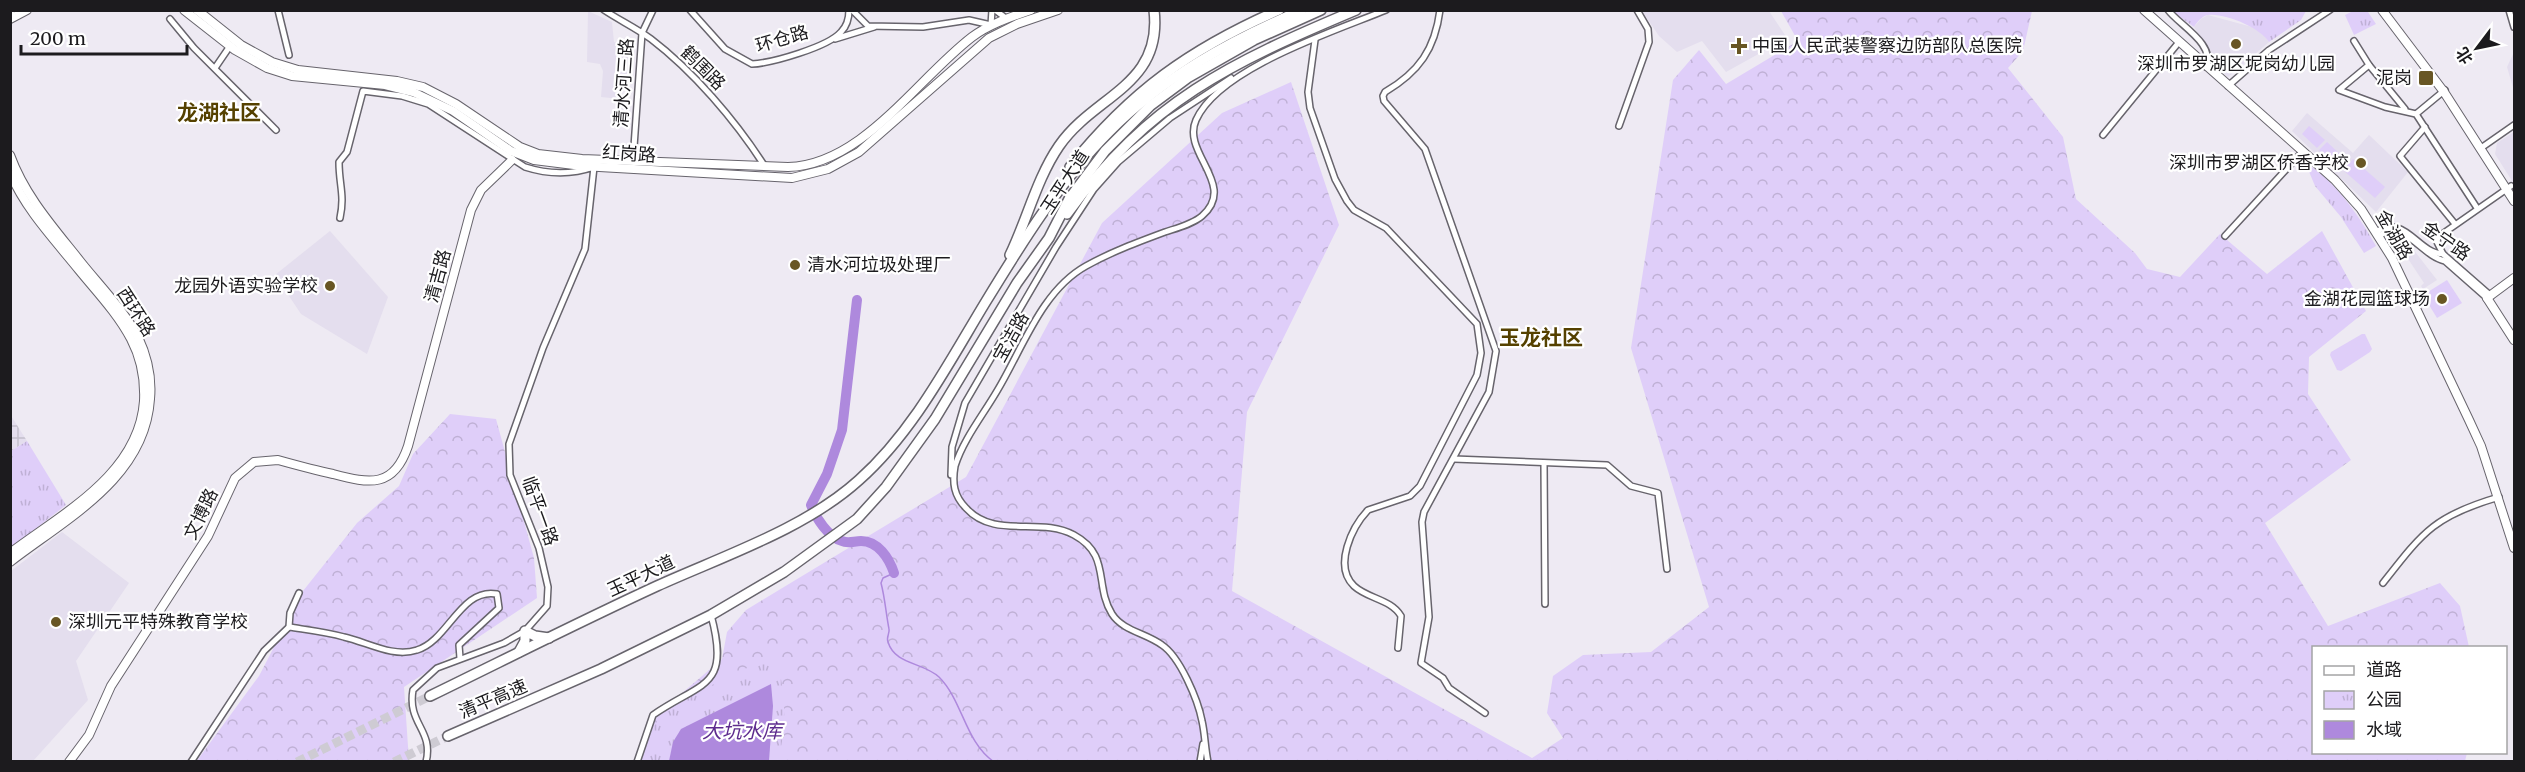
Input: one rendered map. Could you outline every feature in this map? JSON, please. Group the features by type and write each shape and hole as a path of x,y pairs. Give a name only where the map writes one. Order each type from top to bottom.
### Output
{"highway":[{"path":"986,302 1011,254 1058,147 1074,129 1137,74 1148,60 1156,33 1154,10"},
{"name":"玉平大道","path":"519,652 809,516 844,493 883,456 910,422 933,390 986,302 1051,202 1108,132 1159,89 1193,65 1234,41 1302,10"},
{"name":"玉平大道","path":"711,615 784,572 857,519 886,488 977,352 1017,283 1049,238 1069,199 1091,168 1150,106 1189,77 1285,17 1321,10"},
{"path":"1049,238 1108,162 1171,104 1205,81 1249,57 1356,10"},
{"path":"1011,254 1055,187 1097,133 1126,104 1160,76 1201,48 1285,17"},
{"name":"清平高速","path":"448,736 552,692 711,615"},
{"path":"519,652 525,641 525,631 535,636 549,638"},
{"name":"清平高速","path":"430,696 519,652"}],"main road":[{"path":"10,19 27,10"},
{"name":"红岗路","path":"184,10 254,62 279,73 385,85 413,92 453,111 522,156 547,163 748,176 801,177 828,169 850,158 870,144 989,38 1017,24 1058,10"},
{"name":"红岗路","path":"197,10 208,15 252,52 285,67 398,81 430,90 532,152 555,157 750,165 813,164 846,150 971,37 991,25 1031,10"},
{"name":"金湖路","path":"2144,10 2348,193 2377,234 2466,412 2499,496 2514,548"},
{"path":"2384,10 2445,91 2511,189 2514,201"},
{"name":"西环路","path":"10,155 34,203 129,323 145,356 151,392 146,428 131,460 120,475 10,562"},
{"name":"清吉路","path":"417,413 471,210 481,190 512,160"},
{"path":"748,176 744,169 750,165"},
{"name":"西环路","path":"10,173 31,210 124,327 139,358 144,392 137,434 115,471 10,553"},
{"path":"2490,296 2514,278"},
{"path":"2490,296 2514,283"},
{"path":"2490,296 2514,333"},
{"path":"2490,296 2514,340"},
{"name":"文博路","path":"69,762 89,735 111,686 208,536 229,491 243,469 264,460 278,460 357,481 384,478 394,472 403,460 417,413"}],"street":[{"name":"鹤围路","path":"604,10 642,33 662,49 726,113 764,165"},
{"name":"清水河三路","path":"633,161 642,33 653,10"},
{"name":"环仓路","path":"690,10 725,49 752,64 763,63 821,44 841,33 850,10"},
{"path":"850,10 868,26 876,27 923,27 969,20 991,25 993,10 1006,19"},
{"name":"宝洁路","path":"953,485 959,455 1034,323 1057,292 1082,268 1119,250 1194,221 1208,209 1214,196 1214,184 1195,144 1195,123 1201,112 1222,89 1243,72 1386,10"},
{"path":"1440,10 1437,36 1408,78 1385,92 1383,96 1425,149 1496,351 1489,392 1424,512 1422,522 1429,617 1421,663 1443,678 1449,688 1485,713"},
{"path":"1618,126 1649,42 1648,29 1637,10"},
{"path":"2168,10 2198,40 2207,55 2206,67"},
{"path":"2228,86 2276,44 2330,10"},
{"path":"2509,10 2514,27"},
{"path":"279,11 289,54"},
{"path":"170,19 194,48 276,130"},
{"path":"821,44 876,27"},
{"path":"1315,40 1308,92 1310,108 1335,179 1354,210 1386,228 1477,324 1481,353 1477,375 1420,486 1410,496 1368,510 1347,545 1345,558 1349,578 1355,587 1392,606 1401,616 1398,648"},
{"path":"2354,41 2369,65 2405,110"},
{"path":"2103,135 2179,42"},
{"path":"215,68 230,46"},
{"path":"2369,65 2339,90 2385,107 2416,114 2477,208"},
{"path":"1208,762 1199,711 1177,661 1165,646 1124,626 1115,617 1106,600 1100,565 1091,548 1078,537 1064,531 996,525 980,520 963,505 953,485 952,447 965,403 1071,222 1094,189 1118,162 1147,137 1193,102 1243,72"},
{"path":"340,218 344,199 339,181 339,162 347,152 363,91 402,96 428,104 525,167 549,172 579,172 594,167"},
{"path":"2416,114 2445,91"},
{"path":"2482,146 2514,125"},
{"path":"2425,128 2400,156 2455,224"},
{"path":"2225,236 2303,151"},
{"name":"临平一路","path":"426,762 425,733 413,716 413,690 437,668 504,643 525,631 547,606 548,587 534,531 510,475 509,444 543,348 585,249 594,167"},
{"path":"2443,255 2437,242 2438,237 2477,208 2511,189"},
{"name":"金宁路","path":"2377,234 2387,226 2402,228 2436,254 2443,255 2490,296"},
{"name":"金宁路","path":"2377,234 2388,230 2400,231 2437,260 2445,261 2490,296"},
{"path":"1454,459 1607,465 1631,486 1658,493 1668,568"},
{"path":"1544,463 1545,604"},
{"path":"2383,583 2420,536 2434,523 2457,511 2499,496"},
{"path":"192,762 264,651 289,627 290,613 298,593"},
{"path":"289,627 343,636 405,653 419,650 431,643 470,601 480,595 497,594 499,608 459,645 460,658"},
{"path":"637,762 653,715 708,683 719,655 711,615"},
{"path":"1200,762 1204,737"}],"shaded area":[{"path":"588,11 612,22 614,42 634,47 620,99 601,97 603,71 600,64 587,62"},
{"name":"中国人民武装警察边防部队总医院","path":"1642,11 1769,11 1787,38 1726,72 1702,41 1677,52 1659,36"},
{"name":"深圳市罗湖区坭岗幼儿园","path":"2208,15 2252,27 2261,31 2269,42 2228,77 2212,63 2207,46 2194,27"},
{"path":"2514,52 2514,91 2507,67"},
{"name":"深圳市罗湖区侨香学校","path":"2307,113 2353,153 2369,135 2408,172 2376,212 2292,131"},
{"path":"2514,132 2514,184 2495,154 2497,143"},
{"name":"龙园外语实验学校","path":"330,231 388,297 367,354 301,314 275,275"},
{"path":"2402,235 2437,280 2423,289 2421,286 2424,283 2395,239"},
{"path":"10,414 27,441 11,451 10,451"},
{"name":"深圳元平特殊教育学校","path":"62,532 129,583 76,661 88,700 33,761 11,761 11,571"}],"green space":[{"path":"1781,11 2032,11 2023,51 2008,68 2063,137 2076,199 2135,253 2147,269 2180,277 2220,234 2267,274 2322,231 2366,311 2309,357 2308,394 2351,460 2265,523 2328,626 2440,583 2460,606 2469,646 2312,646 2312,754 2467,754 2465,761 641,762 654,717 722,659 727,632 746,610 966,477 1102,223 1222,113 1291,82 1339,225 1247,412 1232,591 1532,758 1563,738 1547,713 1553,676 1583,655 1651,652 1709,607 1631,348 1673,80 1699,50 1726,84 1798,41"},
{"path":"2172,11 2306,11 2301,20 2269,42 2250,27 2224,16 2208,15 2194,27"},
{"path":"2353,11 2368,12 2376,24 2354,35 2345,15"},
{"path":"2309,126 2325,140 2317,148 2302,134"},
{"path":"2327,142 2342,156 2335,164 2319,150"},
{"path":"2353,159 2385,187 2375,198 2343,170"},
{"path":"2305,162 2336,189 2362,222 2376,246 2364,253 2341,217 2315,186"},
{"name":"金湖花园篮球场","path":"2447,280 2462,303 2437,318 2423,295"},
{"path":"2365,334 2372,349 2370,352 2341,371 2337,370 2330,355 2331,352"},
{"path":"450,414 496,419 534,558 537,598 404,687 409,761 196,762 259,676 303,591 357,523 399,486 413,454"},
{"path":"27,441 66,505 11,548 11,451"},
{"path":"774,655 781,680 784,708 783,736 777,761 642,762 655,724 673,704"}],"water":[{"name":"大坑水库","path":"771,684 773,706 769,761 669,761 673,742 681,729"}],"waterway":[{"path":"857,300 842,430 827,474 811,505 819,521 832,536 844,542 861,541 873,544 886,556 894,573"},
{"path":"894,573 883,578 881,583 889,629 888,640 892,649 903,659 939,677 954,698 977,744 994,762"}],"tunnel":[{"path":"297,762 430,696"},
{"path":"394,762 448,736"}],"place":[{"name":"深圳市罗湖区坭岗幼儿园","path":"2236,44"},
{"name":"中国人民武装警察边防部队总医院","path":"1739,46"},
{"name":"泥岗","path":"2426,78"},
{"name":"深圳市罗湖区侨香学校","path":"2361,163"},
{"name":"清水河垃圾处理厂","path":"795,265"},
{"name":"龙园外语实验学校","path":"330,286"},
{"name":"金湖花园篮球场","path":"2442,299"},
{"name":"深圳元平特殊教育学校","path":"56,622"}],"district":[{"name":"龙湖社区","path":"219,113"},
{"name":"玉龙社区","path":"1541,338"}]}
